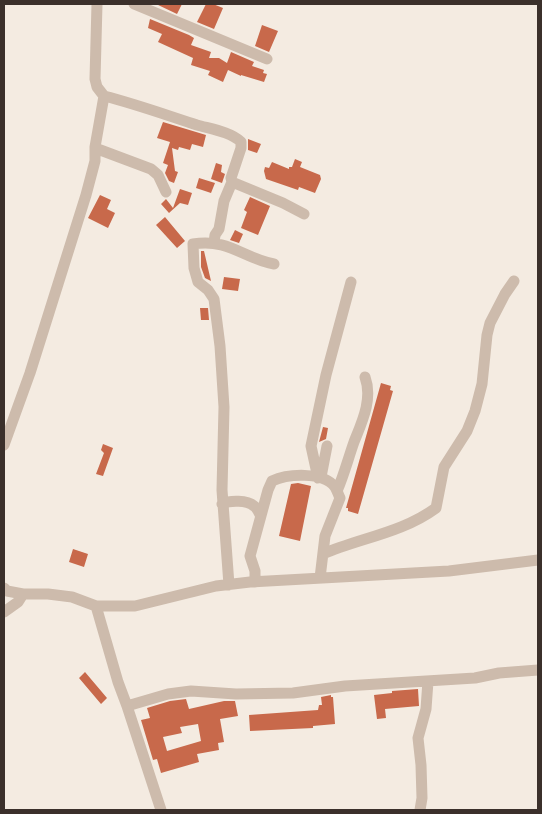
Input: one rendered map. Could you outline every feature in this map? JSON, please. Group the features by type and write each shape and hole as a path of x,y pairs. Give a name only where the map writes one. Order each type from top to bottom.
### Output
{"street":[{"path":"4,445 21,402 77,225 94,161 104,96 95,79 96,4"},
{"path":"134,4 267,59"},
{"path":"104,96 122,100 237,138 241,142 241,148 231,178 232,182 224,201 219,229 215,235 214,243"},
{"path":"95,148 151,169 158,175 166,192"},
{"path":"232,182 283,203 304,214"},
{"path":"229,585 222,504 224,407 218,328 214,299 208,290 198,282 193,244 214,243 239,250 267,263 274,264"},
{"path":"323,554 393,530 427,515 436,508 444,467 467,431 475,411 482,384 490,323 514,280"},
{"path":"319,478 312,446 326,375 351,282"},
{"path":"337,491 363,423 368,384 366,378"},
{"path":"319,478 327,446"},
{"path":"255,582 255,571 250,556 272,481 296,475 326,480 335,487 340,498 325,536 320,578"},
{"path":"222,504 227,502 249,503 255,506 261,516"},
{"path":"6,591 72,597 96,606 134,606 201,590 255,582 449,571 538,560"},
{"path":"4,612 18,602 23,594"},
{"path":"96,606 118,682 161,810"},
{"path":"127,706 168,694 191,691 236,694 293,693 345,686 475,678 499,673 538,670"},
{"path":"420,810 422,798 418,738 426,708 428,681"}],"building":[{"path":"156,4 182,4 177,14"},
{"path":"206,4 213,4 223,8 214,29 197,22"},
{"path":"150,19 194,38 191,45 211,52 209,58 219,58 227,63 231,52 254,62 252,66 264,70 263,73 267,74 264,82 241,76 228,70 223,82 208,75 210,71 191,65 193,58 158,42 162,34 148,28"},
{"path":"262,25 278,31 269,52 255,46"},
{"path":"163,122 206,135 203,147 192,144 190,150 179,147 178,150 172,148 175,171 178,172 174,183 169,181 165,173 168,165 163,163 170,142 157,138"},
{"path":"248,139 261,144 257,153 248,150"},
{"path":"295,159 302,162 300,167 320,175 321,179 315,193 299,187 298,190 266,179 265,167 269,168 272,162 289,169 289,167 292,167"},
{"path":"216,163 222,165 221,172 225,174 222,183 211,179"},
{"path":"199,178 215,183 211,193 196,188"},
{"path":"180,189 192,193 188,205 180,203 169,213 161,204 166,199 173,208"},
{"path":"100,195 111,200 107,209 115,213 108,228 88,218"},
{"path":"250,197 270,206 258,235 241,228 247,212 244,210"},
{"path":"165,217 185,241 177,248 156,225"},
{"path":"235,230 243,234 239,243 230,240"},
{"path":"201,251 204,251 211,281 205,278 201,267"},
{"path":"224,277 240,279 238,291 222,289"},
{"path":"200,308 208,308 209,320 201,320"},
{"path":"381,383 391,386 390,390 393,391 358,514 348,511 348,508 346,508"},
{"path":"323,427 328,428 326,439 319,442"},
{"path":"103,444 113,448 103,476 96,474 104,453 101,450"},
{"path":"298,483 311,486 300,541 279,536 291,484"},
{"path":"73,549 88,554 84,567 69,562"},
{"path":"85,672 107,698 101,704 79,678"},
{"path":"418,689 419,706 385,709 386,718 377,719 374,695 392,693 392,691"},
{"path":"331,695 333,697 335,724 313,726 313,728 250,731 249,715 318,710 319,705 322,705 321,697"},
{"path":"186,699 189,709 224,701 235,701 238,716 220,719 224,742 218,743 219,750 197,754 199,762 161,773 157,759 153,760 141,720 150,718 147,708 170,701","holes":["198,724 201,741 167,751 163,737 182,733 180,727"]}]}
